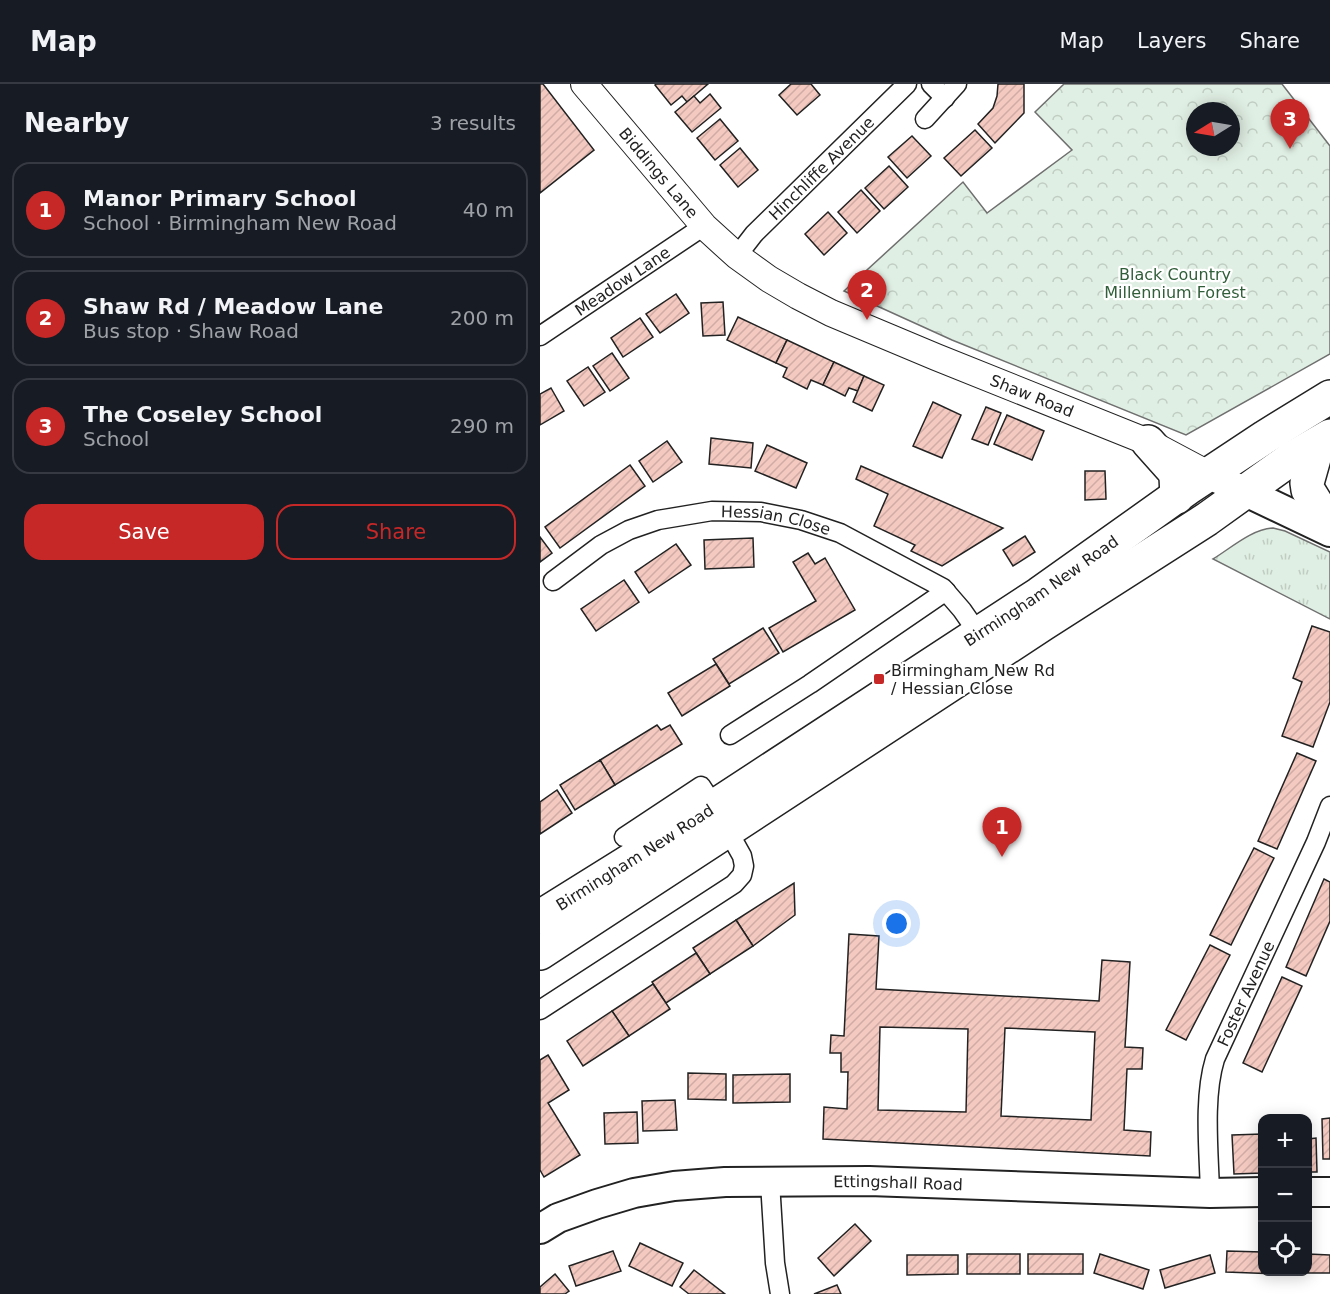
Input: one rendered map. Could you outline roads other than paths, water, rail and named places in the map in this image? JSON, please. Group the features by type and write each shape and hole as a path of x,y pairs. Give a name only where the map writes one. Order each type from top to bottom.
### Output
{"highway":[{"name":"Birmingham New Road","path":"540,953 721,818 978,633 1039,594 1265,437 1330,397"},
{"path":"1324,440 1307,483 1308,490 1330,526"},
{"name":"Birmingham New Road","path":"540,917 650,849 721,818 1207,519 1293,458 1324,440"},
{"path":"1148,442 1173,470 1176,476 1178,497"}],"main road":[{"name":"Shaw Road","path":"1210,475 1330,532"},
{"name":"Ettingshall Road","path":"540,1229 558,1218 634,1193 674,1186 725,1182 869,1181 1210,1193 1258,1192"},
{"path":"1312,1192 1330,1192"}],"street":[{"name":"Biddings Lane","path":"584,84 704,226 737,256"},
{"name":"Hinchliffe Avenue","path":"737,256 754,234 907,84"},
{"path":"931,84 945,98"},
{"path":"925,119 957,84"},
{"name":"Meadow Lane","path":"540,336 704,226"},
{"name":"Shaw Road","path":"737,256 798,296 831,313 1148,442 1210,475"},
{"name":"Hessian Close","path":"553,581 601,545 629,530 658,520 712,511 761,512 801,520 840,533 943,588 978,633"},
{"path":"730,735 810,684 946,591"},
{"path":"540,1010 734,885 742,875 744,866 742,856 701,786 624,837"},
{"name":"Foster Avenue","path":"1210,1193 1208,1108 1210,1075 1215,1059 1316,842 1330,806"},
{"path":"770,1182 775,1263 780,1294"}],"place":[{"name":"The Coseley School","path":"1290,149"},
{"name":"Shaw Rd / Meadow Lane","path":"867,320"},
{"name":"Birmingham New Rd / Hessian Close","path":"879,679"},
{"name":"Manor Primary School","path":"1002,857"}],"park label":[{"name":"Black Country Millennium Forest","path":"1175,283"}]}
